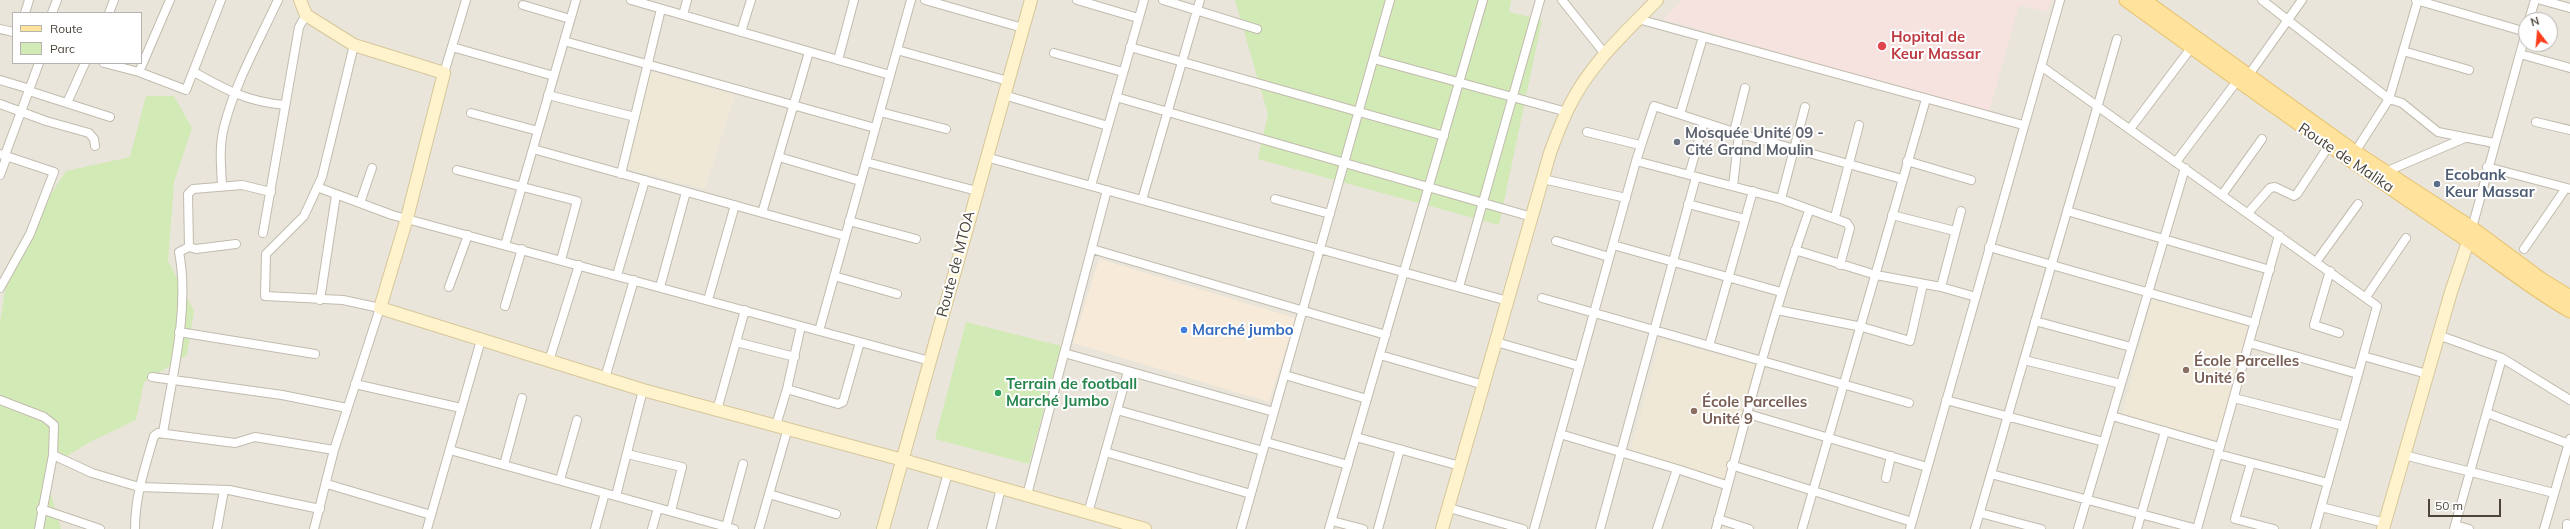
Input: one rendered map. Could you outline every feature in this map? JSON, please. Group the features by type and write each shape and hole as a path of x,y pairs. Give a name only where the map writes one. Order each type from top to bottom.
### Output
{"main road":[{"name":"Route de Malika","path":"2126,0 2191,48 2242,79 2472,228 2541,279 2570,297"},
{"name":"Route de Malika","path":"2144,0 2328,147 2469,241 2526,283 2570,311"}],"street":[{"path":"25,12 29,0"},
{"path":"52,12 57,0"},
{"path":"109,12 114,0"},
{"path":"139,72 170,0"},
{"path":"108,64 139,72 186,90 221,0"},
{"path":"222,185 222,138 234,94 278,0"},
{"path":"300,0 306,15 354,45 444,73"},
{"path":"314,529 327,484 334,450 380,308 407,218 444,73 466,0"},
{"path":"505,245 576,0"},
{"path":"633,0 890,75"},
{"path":"683,15 688,0"},
{"path":"741,32 750,0"},
{"path":"838,60 854,0"},
{"path":"819,331 911,0"},
{"path":"925,0 1023,28"},
{"name":"Route de MTOA","path":"883,529 1031,0"},
{"path":"1077,0 1138,18"},
{"path":"1092,186 1144,0"},
{"path":"1163,0 1257,29"},
{"path":"1142,200 1200,0"},
{"path":"1241,529 1390,0"},
{"path":"1363,529 1331,525 1484,0"},
{"path":"1459,287 1540,0"},
{"path":"1562,0 1605,54"},
{"path":"1442,529 1543,179 1567,112 1580,88 1605,54 1655,0"},
{"path":"1731,466 1813,492 1911,526 2023,125 2060,0"},
{"path":"2262,0 2389,99 2402,103 2438,132 2494,143"},
{"path":"2176,162 2302,0"},
{"path":"2355,152 2389,99 2417,0 2518,30"},
{"path":"2531,12 2535,0"},
{"path":"2541,0 2570,8"},
{"path":"523,5 570,19"},
{"path":"621,174 661,9"},
{"path":"263,233 299,27 306,15"},
{"path":"1638,19 2023,125"},
{"path":"0,29 12,32"},
{"path":"1680,114 1703,37"},
{"path":"1975,529 2117,39"},
{"path":"564,41 875,128"},
{"path":"354,45 324,169 304,216 266,254 265,296 361,303 380,308 643,390 1027,495 1088,513 1128,527 1145,529"},
{"path":"452,47 554,76"},
{"path":"1130,47 1444,136"},
{"path":"2130,129 2191,48"},
{"path":"897,50 1008,82"},
{"path":"2403,51 2469,70"},
{"path":"762,213 809,52"},
{"path":"1054,52 1123,72"},
{"path":"2321,506 2384,526 2438,335 2469,241 2487,167 2520,54 2570,68"},
{"path":"1374,59 1567,112"},
{"path":"0,174 4,155 38,64"},
{"path":"67,103 85,64"},
{"path":"2041,66 2377,306 2315,529"},
{"path":"194,72 234,94 257,102 285,105"},
{"path":"0,80 110,117"},
{"path":"1733,186 1736,133 1745,88"},
{"path":"548,95 635,117"},
{"path":"1004,95 1108,126"},
{"path":"1116,97 1532,217"},
{"path":"1802,529 1862,327 1907,161 1926,99"},
{"path":"0,104 89,133 94,139 95,146"},
{"path":"1534,529 1640,145 1654,106 1736,133 1902,179"},
{"path":"1781,199 1793,148 1805,107"},
{"path":"880,112 946,129"},
{"path":"471,113 538,131"},
{"path":"1600,529 1688,204 1692,176 1704,122"},
{"path":"2536,122 2570,130"},
{"path":"1835,217 1859,125"},
{"path":"1587,132 1640,145"},
{"path":"2385,172 2466,137"},
{"path":"2222,195 2262,139"},
{"path":"2248,213 2270,188 2275,187 2294,196 2297,194 2328,147"},
{"path":"533,149 845,236"},
{"path":"0,288 30,234 54,172 4,155"},
{"path":"779,157 860,181"},
{"path":"986,157 1508,301"},
{"path":"1636,161 1781,199 1809,211 1835,217 1847,223 1850,228 1840,265"},
{"path":"1907,161 1971,180"},
{"path":"866,162 977,191"},
{"path":"2487,167 2568,188 2524,249"},
{"path":"360,203 372,168"},
{"path":"2078,529 2185,168"},
{"path":"457,170 577,201 561,260"},
{"path":"1543,179 1626,198"},
{"path":"617,275 645,180"},
{"path":"189,247 188,194 193,189 222,185 254,186 271,192"},
{"path":"317,187 336,195 407,218 930,361"},
{"path":"1027,495 1107,190"},
{"path":"1709,346 1753,191"},
{"path":"660,287 686,192"},
{"path":"320,300 336,195"},
{"path":"1274,199 1330,214"},
{"path":"1688,204 1744,220"},
{"path":"2316,262 2358,204"},
{"path":"708,300 735,205"},
{"path":"1716,529 1731,466 1748,414 1776,310 1809,211"},
{"path":"1941,287 1961,211"},
{"path":"2067,211 2270,270"},
{"path":"1892,215 1955,231"},
{"path":"849,221 916,239"},
{"path":"449,287 468,235"},
{"path":"1991,474 2197,529 2279,235"},
{"path":"2366,297 2406,238"},
{"path":"1556,242 1609,257"},
{"path":"163,433 179,332 182,266 179,252 189,247 196,249 236,244"},
{"path":"1612,245 1782,292"},
{"path":"1989,247 2148,291 2255,323"},
{"path":"505,306 522,249"},
{"path":"1092,249 1386,335"},
{"path":"1795,250 1876,275 1900,278 1941,287 1976,297"},
{"path":"549,361 579,265"},
{"path":"2330,272 2314,326 2339,333"},
{"path":"834,276 897,294"},
{"path":"605,378 634,280"},
{"path":"1776,310 1862,327 1910,340 1923,284"},
{"path":"1542,298 1909,403"},
{"path":"717,410 745,310"},
{"path":"2035,321 2131,347"},
{"path":"759,529 769,494 782,427 787,389 801,326"},
{"path":"179,332 315,354"},
{"path":"2438,335 2502,358 2570,400"},
{"path":"427,529 481,340"},
{"path":"736,342 795,357"},
{"path":"787,389 838,404 843,402 860,342"},
{"path":"1496,342 1579,366"},
{"path":"2249,343 2358,374"},
{"path":"1064,353 1274,412"},
{"path":"1380,355 1484,385"},
{"path":"2363,356 2427,374"},
{"path":"2469,529 2454,527 2502,358"},
{"path":"2024,360 2121,384"},
{"path":"1088,513 1128,371"},
{"path":"1285,375 1367,399"},
{"path":"152,377 172,381 282,395 348,408"},
{"path":"355,384 462,408"},
{"path":"616,496 643,390"},
{"path":"504,465 522,398"},
{"path":"2234,398 2344,426"},
{"path":"0,400 44,417 54,425 53,455 41,509 39,529"},
{"path":"1946,400 2104,442"},
{"path":"1117,410 1263,451"},
{"path":"2487,413 2569,441 2544,529"},
{"path":"1748,414 1927,467"},
{"path":"2112,416 2165,431 2251,463 2328,483"},
{"path":"560,480 577,420"},
{"path":"2137,529 2165,431"},
{"path":"135,529 135,506 154,436 163,433 235,443 255,437 334,450"},
{"path":"1560,434 1726,485"},
{"path":"1356,437 1460,466"},
{"path":"1266,442 1348,465"},
{"path":"1378,529 1400,449"},
{"path":"450,450 671,511 713,526 734,529"},
{"path":"1105,452 1251,494"},
{"path":"627,454 682,468 671,511"},
{"path":"53,455 92,472 139,487 224,490 320,509"},
{"path":"2404,455 2554,493"},
{"path":"1886,478 1891,456"},
{"path":"2251,463 2235,519 2274,529"},
{"path":"726,527 743,464"},
{"path":"1657,529 1677,469"},
{"path":"932,529 948,473"},
{"path":"327,484 431,515"},
{"path":"991,529 1001,488"},
{"path":"217,529 224,490"},
{"path":"595,529 605,493"},
{"path":"769,494 836,514"},
{"path":"652,529 658,508"},
{"path":"1448,508 1504,527 1523,529"},
{"path":"41,509 100,529"},
{"path":"1980,513 2041,529"},
{"path":"1718,519 1749,529"}],"shaded area":[{"path":"0,0 2570,0 2570,529 0,529"},
{"name":"Hopital de Keur Massar","path":"1682,0 2051,0 2048,12 2019,5 1989,112 1663,19"},
{"path":"650,71 735,95 705,189 626,168"},
{"name":"Marché jumbo","path":"1099,259 1295,318 1269,402 1073,343"},
{"name":"École Parcelles Unité 6","path":"2152,300 2250,326 2219,440 2122,414"},
{"name":"École Parcelles Unité 9","path":"1661,339 1760,366 1727,483 1629,456"}],"green space":[{"path":"1235,0 1511,0 1509,12 1542,20 1499,225 1258,159 1268,114"},
{"path":"146,96 174,96 192,128 174,182 168,261 194,311 187,355 144,382 136,420 88,443 53,465 50,491 61,529 0,529 0,322 10,258 66,171 130,157"},
{"name":"Terrain de football Marché Jumbo","path":"966,322 1061,346 1029,464 935,439"}],"place":[{"name":"Hopital de Keur Massar","path":"1882,46"},
{"name":"Mosquée Unité 09 - Cité Grand Moulin","path":"1677,142"},
{"name":"Ecobank Keur Massar","path":"2437,184"},
{"name":"Marché jumbo","path":"1184,330"},
{"name":"École Parcelles Unité 6","path":"2186,370"},
{"name":"Terrain de football Marché Jumbo","path":"998,393"},
{"name":"École Parcelles Unité 9","path":"1694,411"}]}
